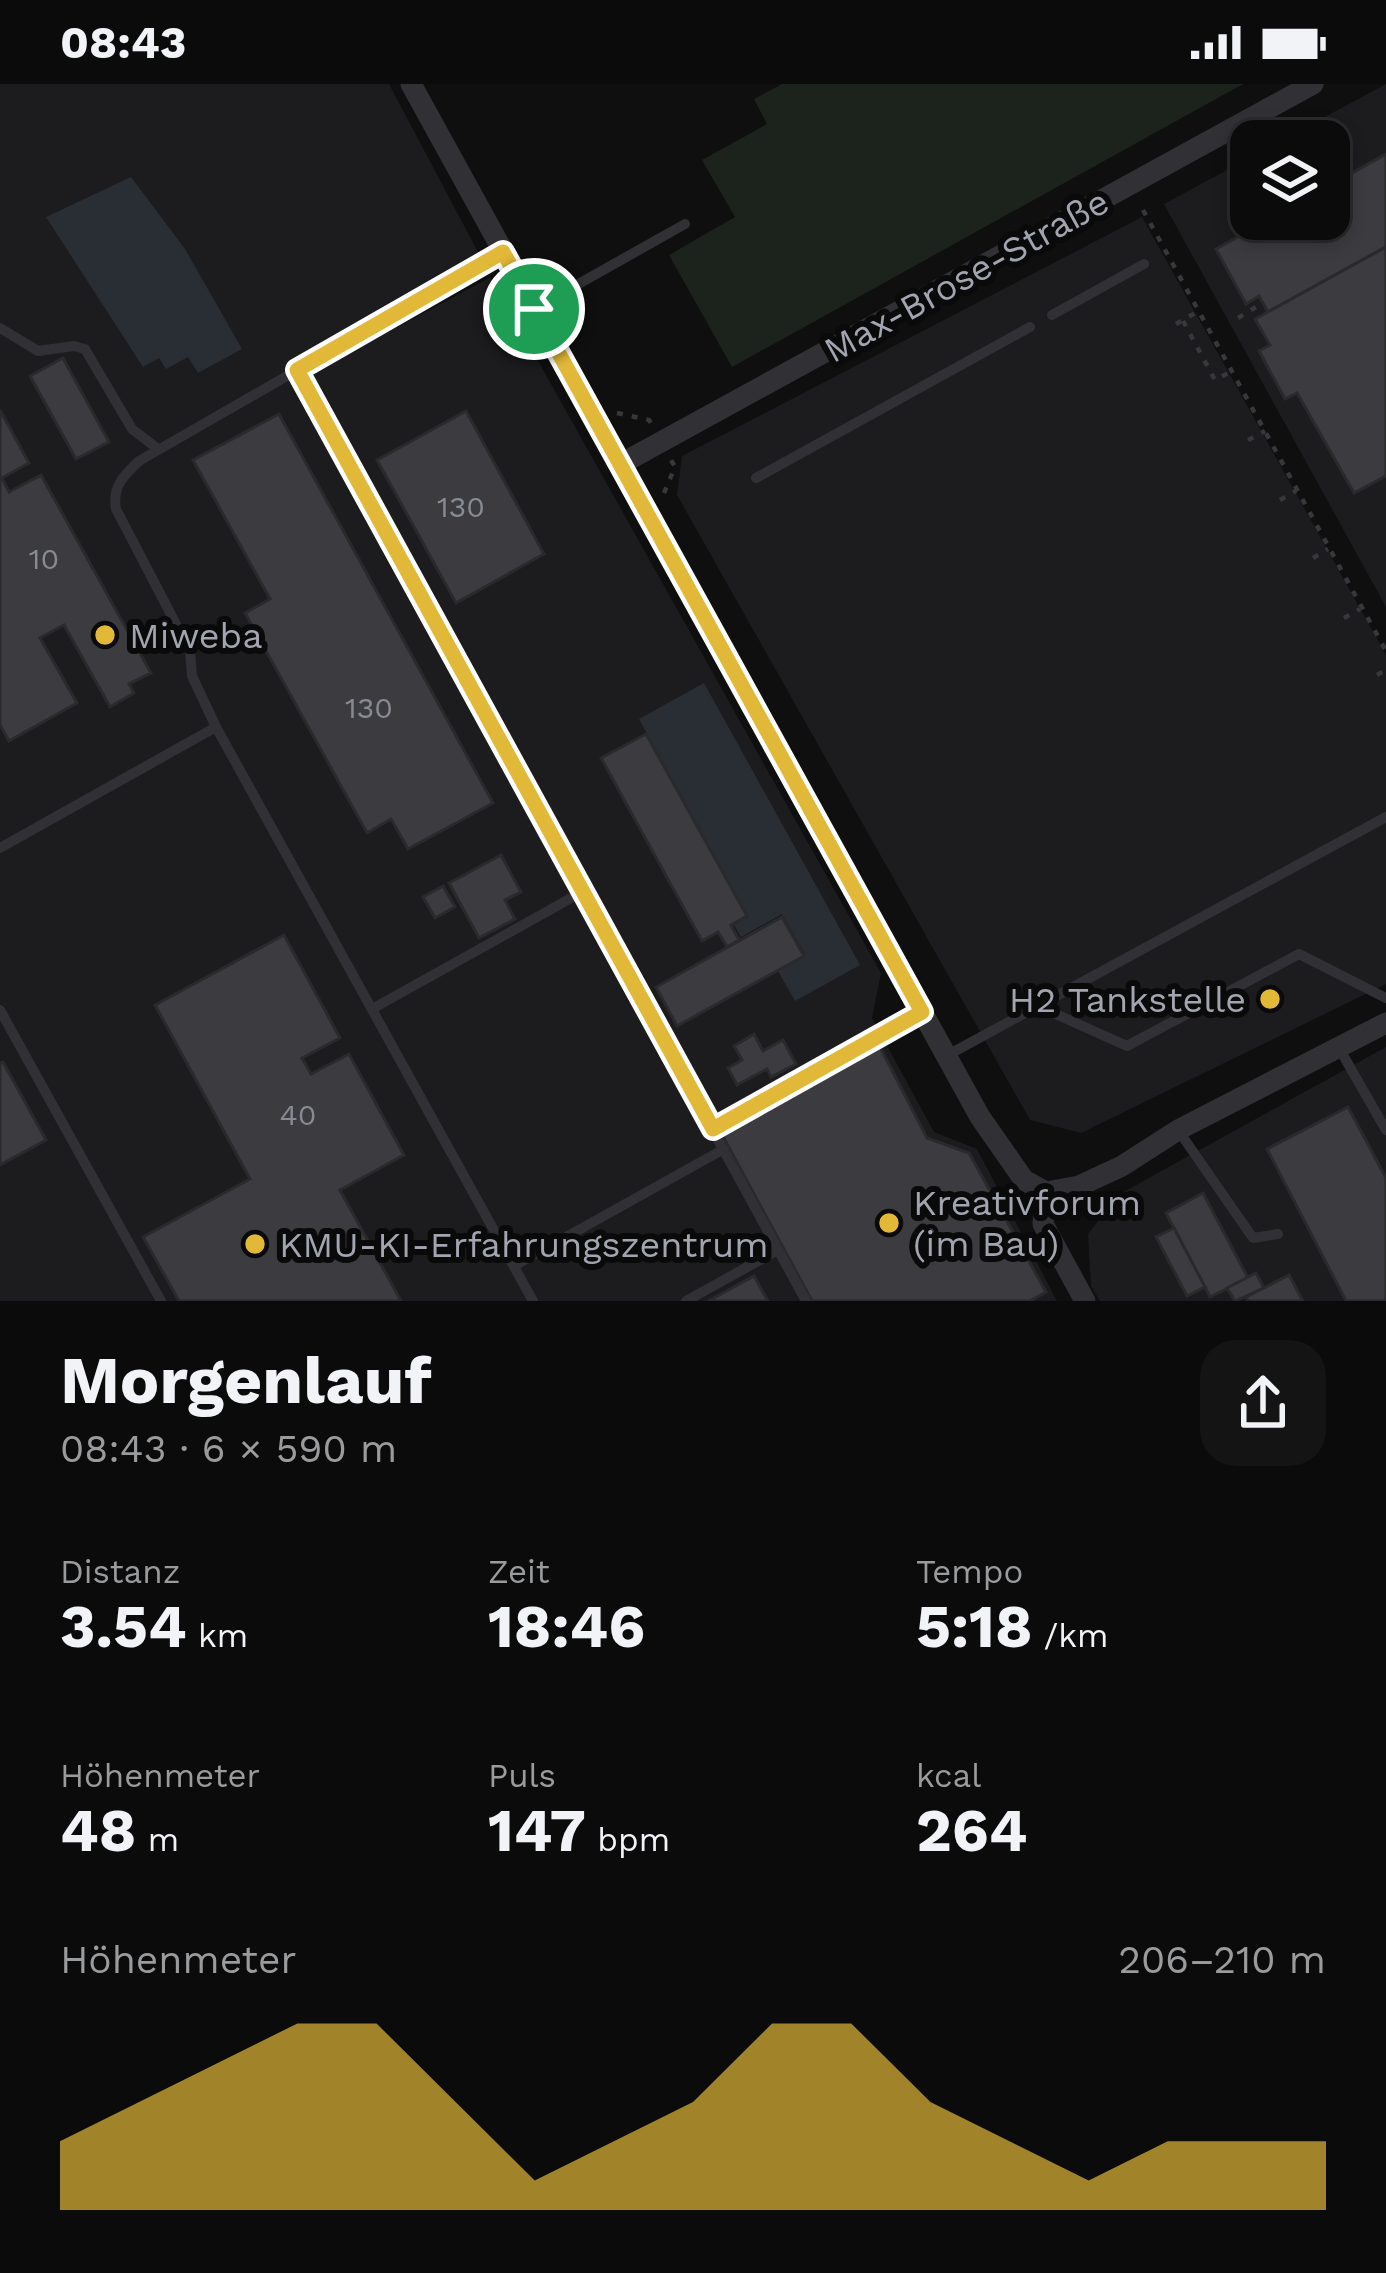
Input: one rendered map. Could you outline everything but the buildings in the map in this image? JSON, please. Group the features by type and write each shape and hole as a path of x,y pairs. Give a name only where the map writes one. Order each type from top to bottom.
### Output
{"street":[{"path":"411,84 946,1056 1004,1156 1024,1180 1046,1192 1079,1186 1386,1023"},
{"name":"Max-Brose-Straße","path":"619,465 1312,84"},
{"path":"1046,1192 1043,1224 1085,1301"}],"lane":[{"path":"534,309 685,224"},
{"path":"503,252 158,449 122,478 114,497 190,651 192,676 216,727 533,1301"},
{"path":"1052,315 1144,264"},
{"path":"756,478 1030,327"},
{"path":"0,328 38,351 85,349 132,429 158,449"},
{"path":"297,370 806,1301"},
{"path":"0,848 216,727"},
{"path":"946,1056 1386,817"},
{"path":"372,1009 582,892"},
{"path":"1038,1006 1126,1046 1299,954 1386,998"},
{"path":"0,1010 160,1301"},
{"path":"713,1129 922,1012"},
{"path":"1339,1048 1386,1130"},
{"path":"1178,1130 1253,1238 1278,1234"},
{"path":"514,1266 724,1149"},
{"path":"686,1301 778,1250"}],"path":[{"path":"1144,210 1386,651"},
{"path":"1238,318 1256,307 1252,301"},
{"path":"1199,311 1179,322 1215,380 1232,371"},
{"path":"1249,440 1265,431"},
{"path":"1280,500 1298,490"},
{"path":"1312,558 1330,548"},
{"path":"1344,618 1363,608"},
{"path":"1377,675 1386,670"}],"shaded area":[{"path":"0,84 389,84 478,252 306,351 311,362 317,370 491,277 881,973 872,1018 934,1132 977,1149 1057,1301 0,1301"},
{"path":"782,84 1243,84 732,367 669,255 735,217 702,160 767,124 754,99"},
{"path":"1386,84 1386,607 1164,204 1230,168 1230,240 1350,240 1350,120 1319,120"},
{"path":"131,177 185,249 242,349 198,373 188,357 166,369 159,358 143,367 46,217"},
{"path":"1142,217 1386,655 1386,984 1081,1133 1030,1120 677,495 682,456"},
{"path":"704,683 860,965 795,1001 778,971 805,954 782,914 741,937 734,925 748,916 639,719"},
{"path":"1386,1047 1386,1301 1100,1301 1091,1286 1088,1234 1118,1195"}],"place":[{"name":"Miweba","path":"105,635"},
{"name":"H2 Tankstelle","path":"1270,999"},
{"name":"Kreativforum (im Bau)","path":"889,1223"},
{"name":"KMU-KI-Erfahrungszentrum","path":"255,1244"}],"route":[{"path":"503,252 534,309 922,1012 713,1129 297,370 503,252"}]}
